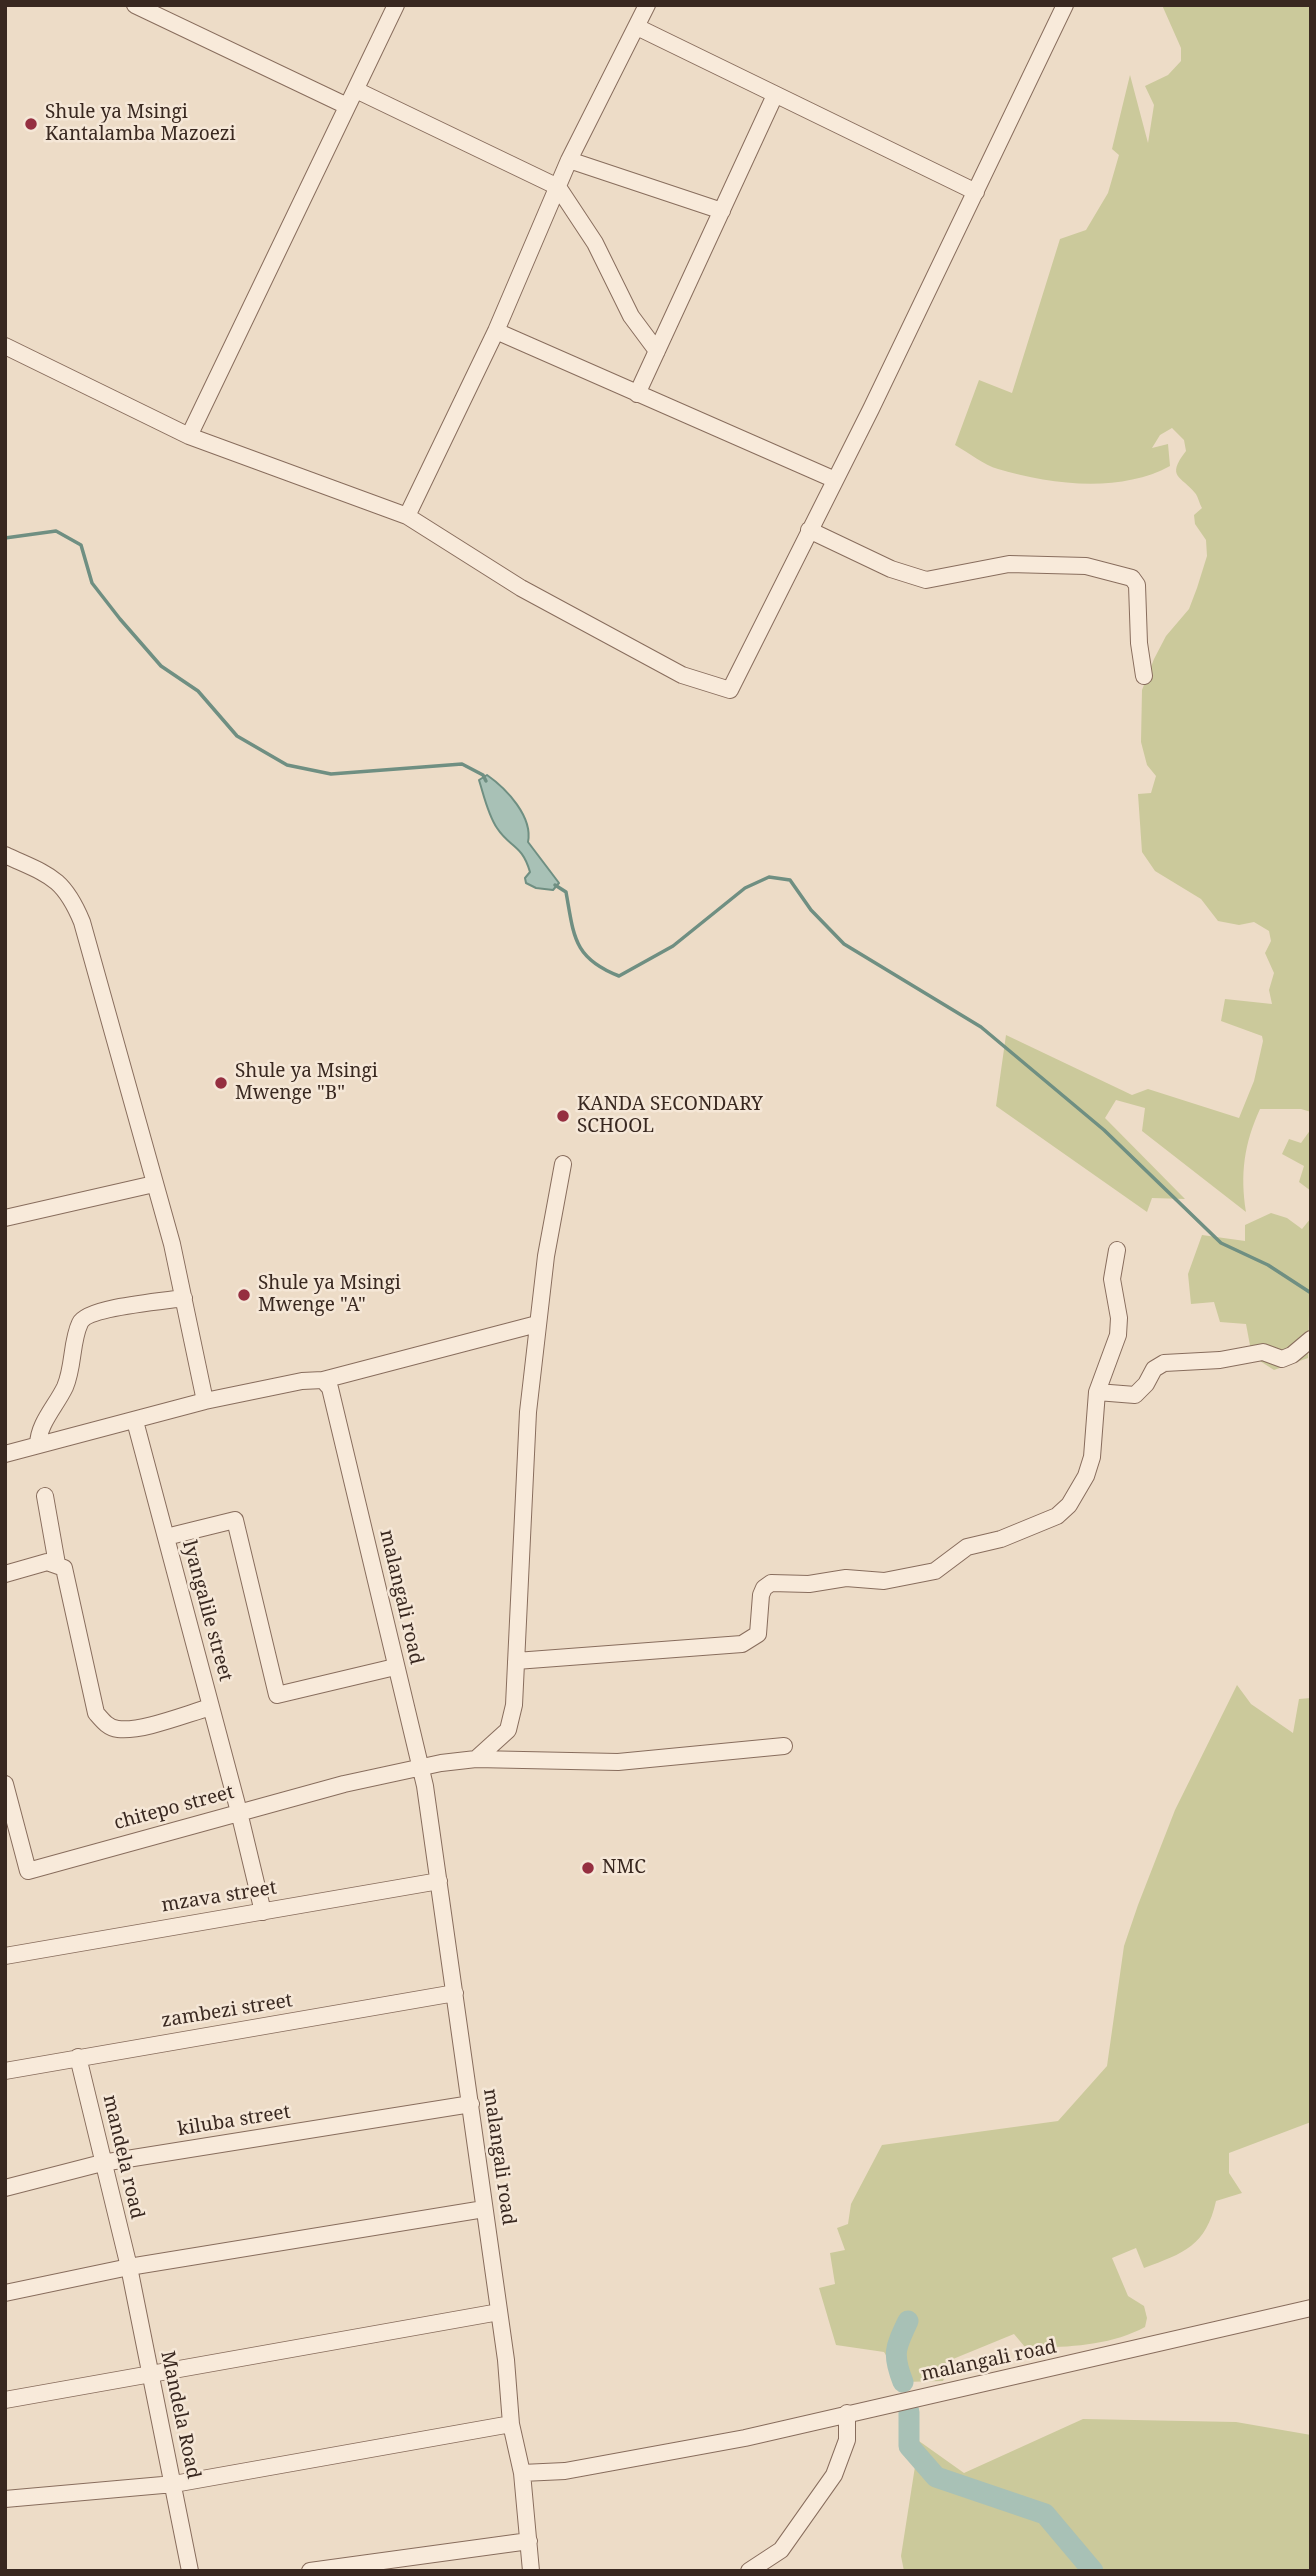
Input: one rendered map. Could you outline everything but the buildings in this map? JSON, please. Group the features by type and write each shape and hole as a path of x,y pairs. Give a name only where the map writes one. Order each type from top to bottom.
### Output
{"street":[{"path":"189,436 396,5"},
{"path":"407,516 496,331 569,160 647,5"},
{"path":"5,346 189,436 407,516 521,588 682,675 730,690 833,479 871,409 1065,5"},
{"path":"141,7 347,106"},
{"path":"636,27 976,192"},
{"path":"356,90 558,187 595,243 631,316 657,351"},
{"path":"637,394 775,95"},
{"path":"569,160 722,211"},
{"path":"496,331 833,479"},
{"path":"809,530 891,569 926,580 974,569 1033,564 1086,566 1132,578 1138,585 1139,643 1144,676"},
{"path":"5,855 54,878 70,894 82,922 184,1298 205,1401"},
{"path":"476,1759 508,1730 514,1705 524,1461 537,1324 563,1164"},
{"path":"5,1218 154,1184"},
{"path":"516,1661 742,1644 758,1634 761,1595 771,1583 809,1584 846,1578 884,1581 935,1571 967,1547 1001,1539 1057,1516 1069,1504 1086,1476 1096,1437 1097,1392 1118,1335 1119,1318 1112,1279 1117,1250"},
{"path":"38,1445 41,1428 72,1370 79,1325 84,1317 98,1311 184,1298"},
{"path":"5,1454 205,1401 302,1381 323,1380 537,1324"},
{"path":"1097,1392 1135,1395 1154,1368 1164,1363 1220,1360 1263,1352 1282,1359 1292,1355 1311,1339"},
{"name":"malangali road","path":"323,1380 330,1388 336,1407 419,1767 439,1881 471,2104 511,2424 522,2473 535,2474 613,2463 848,2413 1311,2308"},
{"name":"lyangalile street","path":"135,1421 239,1812 262,1912"},
{"path":"45,1496 57,1564"},
{"path":"166,1537 235,1520 277,1695 395,1667"},
{"path":"5,1574 47,1562 64,1568 96,1713 106,1724 116,1729 131,1728 211,1707"},
{"name":"chitepo street","path":"5,1784 25,1873 239,1812 419,1767 476,1759 560,1763 618,1762 784,1746"},
{"name":"mzava street","path":"5,1956 439,1881"},
{"name":"zambezi street","path":"5,2071 455,1993"},
{"name":"mandela road","path":"78,2057 129,2267"},
{"name":"kiluba street","path":"5,2188 102,2163 471,2104"},
{"path":"5,2293 129,2267 484,2209"},
{"name":"Mandela Road","path":"129,2267 190,2571"},
{"path":"5,2400 499,2312"},
{"path":"749,2571 781,2550 835,2474 847,2440 848,2413"},
{"path":"5,2499 174,2484 511,2424"},
{"path":"522,2473 531,2571"},
{"path":"310,2571 529,2541"}],"shaded area":[{"path":"1162,5 1311,5 1311,1112 1301,1109 1260,1109 1250,1135 1245,1159 1243,1185 1246,1212 1142,1131 1145,1108 1116,1100 1105,1118 1185,1199 1152,1198 1147,1212 996,1106 1006,1035 1132,1095 1148,1089 1239,1118 1254,1081 1263,1041 1262,1036 1221,1021 1225,999 1272,1004 1269,990 1274,973 1265,953 1271,941 1269,931 1254,922 1239,925 1218,921 1201,899 1155,871 1142,852 1138,794 1151,793 1156,776 1147,765 1141,742 1142,690 1166,636 1189,609 1207,556 1206,540 1195,524 1194,515 1202,508 1196,494 1176,472 1186,451 1184,440 1172,428 1160,435 1152,448 1168,444 1170,466 1151,475 1086,484 1040,479 998,469 955,445 979,380 1012,393 1060,239 1086,230 1108,193 1119,155 1112,149 1130,75 1148,143 1154,105 1145,86 1168,75 1181,61 1181,48"},
{"path":"487,775 517,804 527,823 528,842 559,883 553,890 536,888 526,883 525,878 530,872 527,863 502,834 489,811 479,780"},
{"path":"1311,1129 1311,1191 1299,1182 1304,1166 1282,1154 1289,1139 1301,1143"},
{"path":"1271,1213 1287,1218 1302,1229 1311,1218 1308,1358 1274,1370 1252,1356 1246,1324 1220,1322 1214,1302 1191,1304 1188,1274 1202,1235 1245,1241 1245,1225"},
{"path":"1237,1685 1251,1704 1293,1733 1299,1699 1311,1698 1311,2122 1229,2153 1229,2173 1242,2193 1216,2201 1206,2228 1191,2246 1171,2258 1144,2268 1136,2248 1112,2258 1128,2296 1144,2306 1147,2318 1145,2327 1102,2342 1055,2347 1025,2347 1014,2334 953,2359 943,2381 903,2382 884,2352 836,2345 819,2288 835,2284 830,2253 845,2250 837,2228 848,2224 851,2204 882,2145 1058,2121 1107,2066 1124,1946 1175,1810"},
{"path":"1083,2419 1236,2422 1311,2435 1311,2571 904,2571 901,2556 919,2441 964,2473"}],"waterway":[{"path":"5,538 56,531 81,545 92,583 161,666 198,691 237,736 287,765 331,774 462,764 483,775 486,781"},
{"path":"555,885 566,892 574,933 584,953 604,969 619,976 673,946 745,888 769,877 790,880 811,910 844,944 981,1027 1104,1130 1221,1243 1268,1265 1311,1293"},
{"path":"903,2382 896,2358 900,2338 908,2321"},
{"path":"909,2412 909,2446 936,2477 1045,2514 1093,2571"}],"place":[{"name":"Shule ya Msingi Kantalamba Mazoezi","path":"31,124"},
{"name":"Shule ya Msingi Mwenge \"B\"","path":"221,1083"},
{"name":"KANDA SECONDARY SCHOOL","path":"563,1116"},
{"name":"Shule ya Msingi Mwenge \"A\"","path":"244,1295"},
{"name":"NMC","path":"588,1868"}]}
